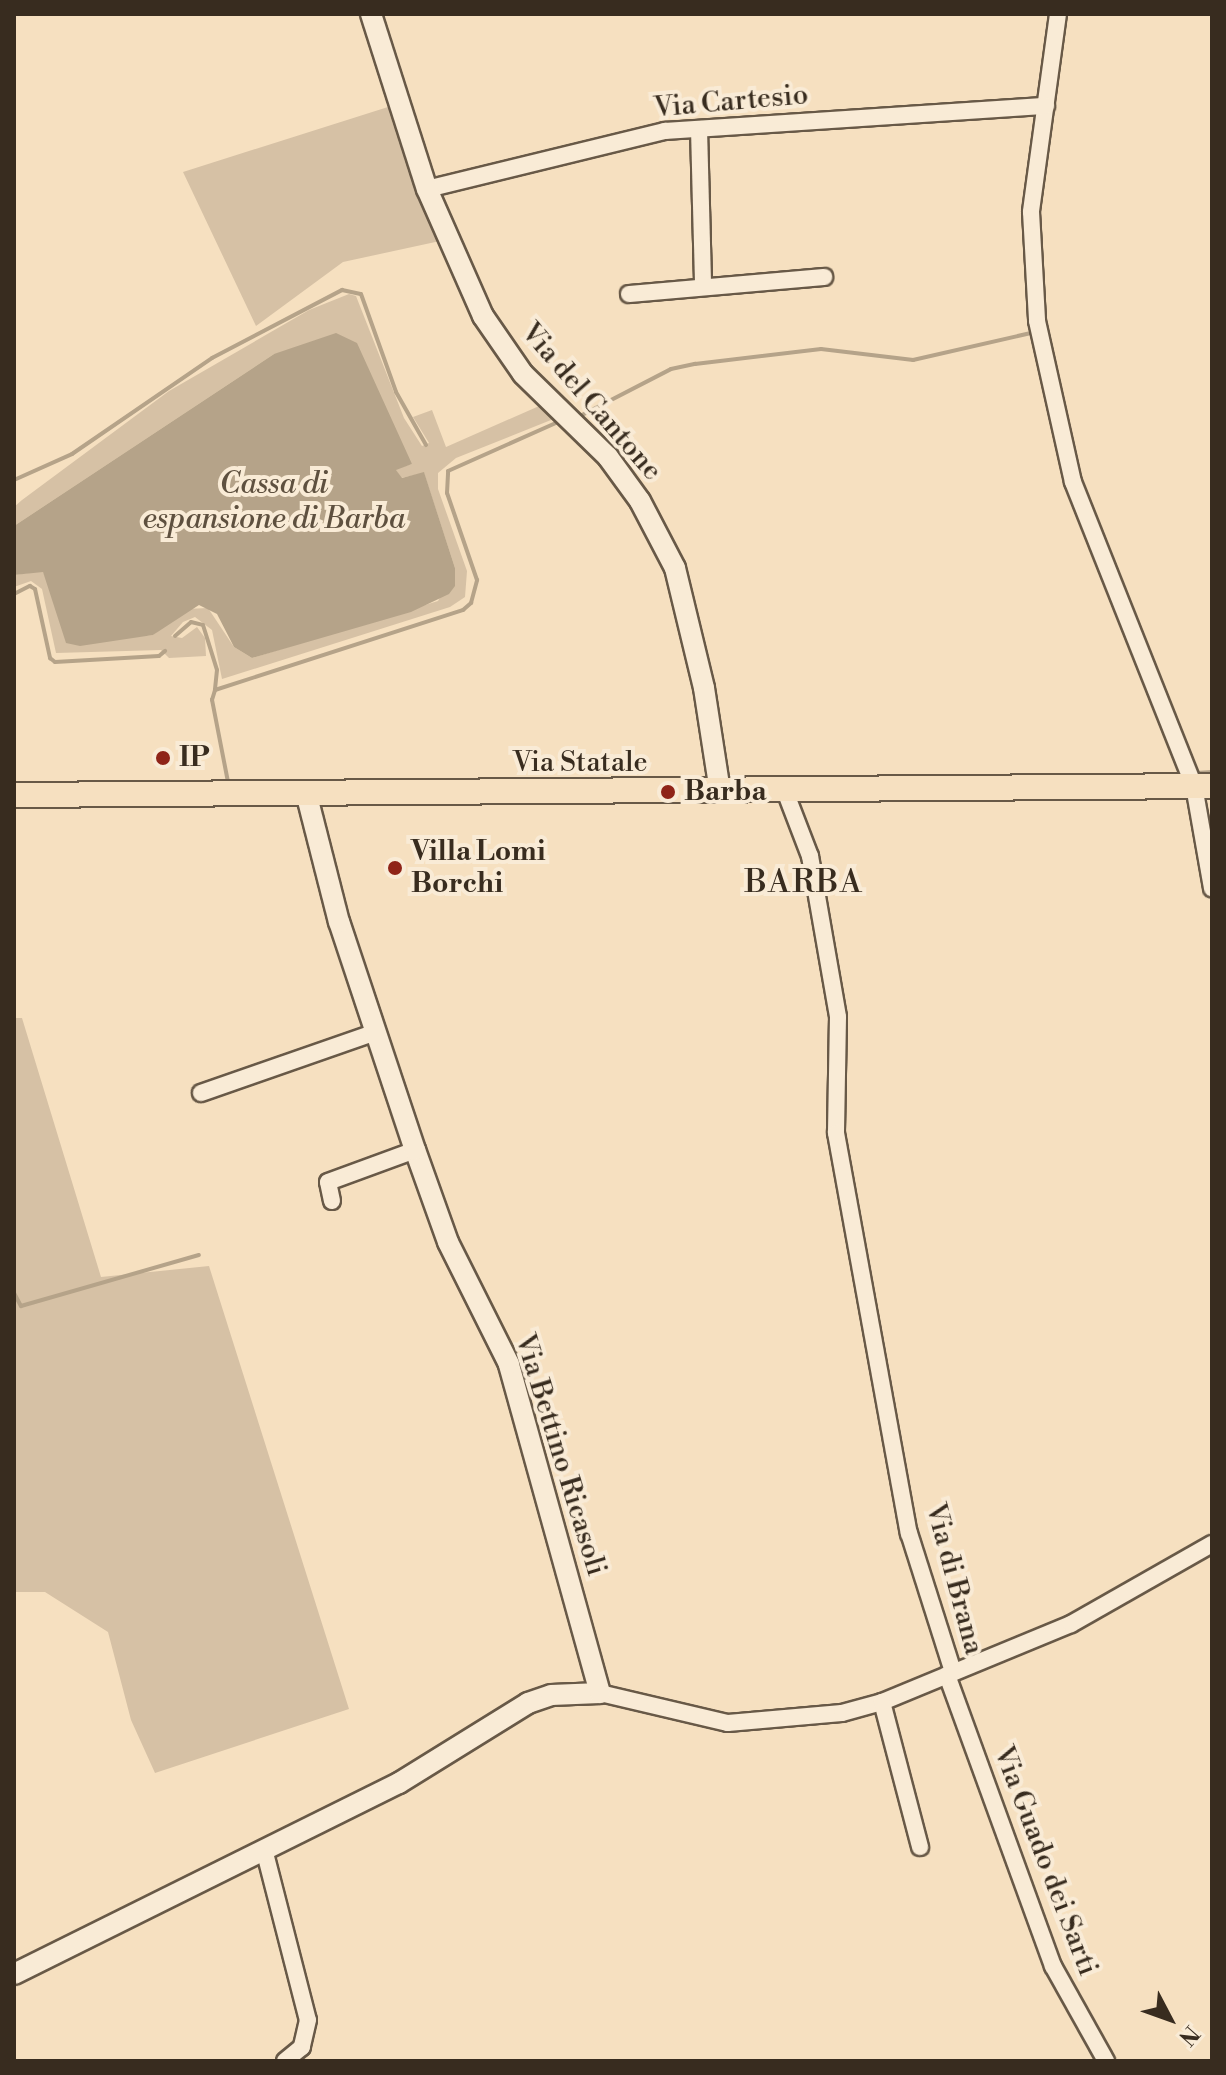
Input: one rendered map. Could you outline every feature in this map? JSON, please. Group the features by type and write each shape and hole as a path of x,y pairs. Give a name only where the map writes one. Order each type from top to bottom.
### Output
{"main road":[{"name":"Via Statale","path":"14,795 1203,786"}],"street":[{"name":"Via del Cantone","path":"371,14 427,189 483,316 523,374 608,457 640,501 675,568 704,688 720,791"},
{"path":"1058,14 1031,212 1037,321 1056,422 1095,541 1203,786 1212,888"},
{"name":"Via Cartesio","path":"427,189 665,131 1046,106"},
{"path":"699,129 703,287"},
{"path":"629,294 824,277"},
{"name":"Via di Brana","path":"14,1974 265,1853 399,1783 528,1703 551,1695 600,1693 728,1723 816,1719 882,1702 950,1673 906,1518 836,1133 838,1017 810,856 785,791"},
{"name":"Via Bettino Ricasoli","path":"306,793 339,922 415,1150 448,1242 509,1364 600,1693"},
{"path":"201,1093 376,1032"},
{"path":"332,1201 328,1182 415,1150"},
{"path":"950,1673 1114,1604 1212,1544"},
{"name":"Via Guado dei Sarti","path":"950,1673 1053,1966 1106,2061"},
{"path":"882,1702 920,1847"},
{"path":"265,1853 308,2020 302,2047 285,2061"}],"shaded area":[{"path":"388,107 440,241 343,262 256,326 183,172"},
{"path":"349,294 356,296 404,418 422,446 429,443 413,417 432,410 446,447 546,403 556,418 456,458 438,473 438,489 467,571 465,597 450,607 222,679 212,630 195,617 183,622 171,636 182,638 197,627 205,638 206,656 169,658 161,650 56,653 42,589 31,581 14,587 14,575 43,571 54,601 122,638 153,635 186,609 208,608 234,647 252,658 438,601 455,568 424,473 401,478 395,469 412,464 274,354 14,526 14,507 22,500 169,391 309,310"},
{"path":"14,1018 22,1018 101,1277 209,1266 349,1709 155,1773 131,1720 108,1632 45,1592 14,1592"}],"water":[{"name":"Cassa di espansione di Barba","path":"336,333 357,343 412,464 396,470 402,478 424,472 455,568 455,586 449,594 411,612 252,658 234,647 217,614 199,605 153,635 80,646 66,643 43,572 14,575 14,526 274,354"}],"waterway":[{"path":"14,480 72,454 212,358 342,290 361,294 396,392 426,445"},
{"path":"582,415 671,369 695,364 821,349 913,360 1031,333"},
{"path":"228,782 212,700 215,690 463,610 471,603 477,580 447,493 448,471 556,423"},
{"path":"14,594 30,586 35,589 50,658 55,662 159,656 165,651"},
{"path":"175,636 191,622 203,625 217,670 215,690"},
{"path":"1196,773 1212,772"},
{"path":"14,1293 21,1306 199,1255"}],"place":[{"name":"IP","path":"163,758"},
{"name":"Barba","path":"668,792"},
{"name":"Villa Lomi Borchi","path":"395,868"}],"district":[{"name":"BARBA","path":"804,882"}]}
